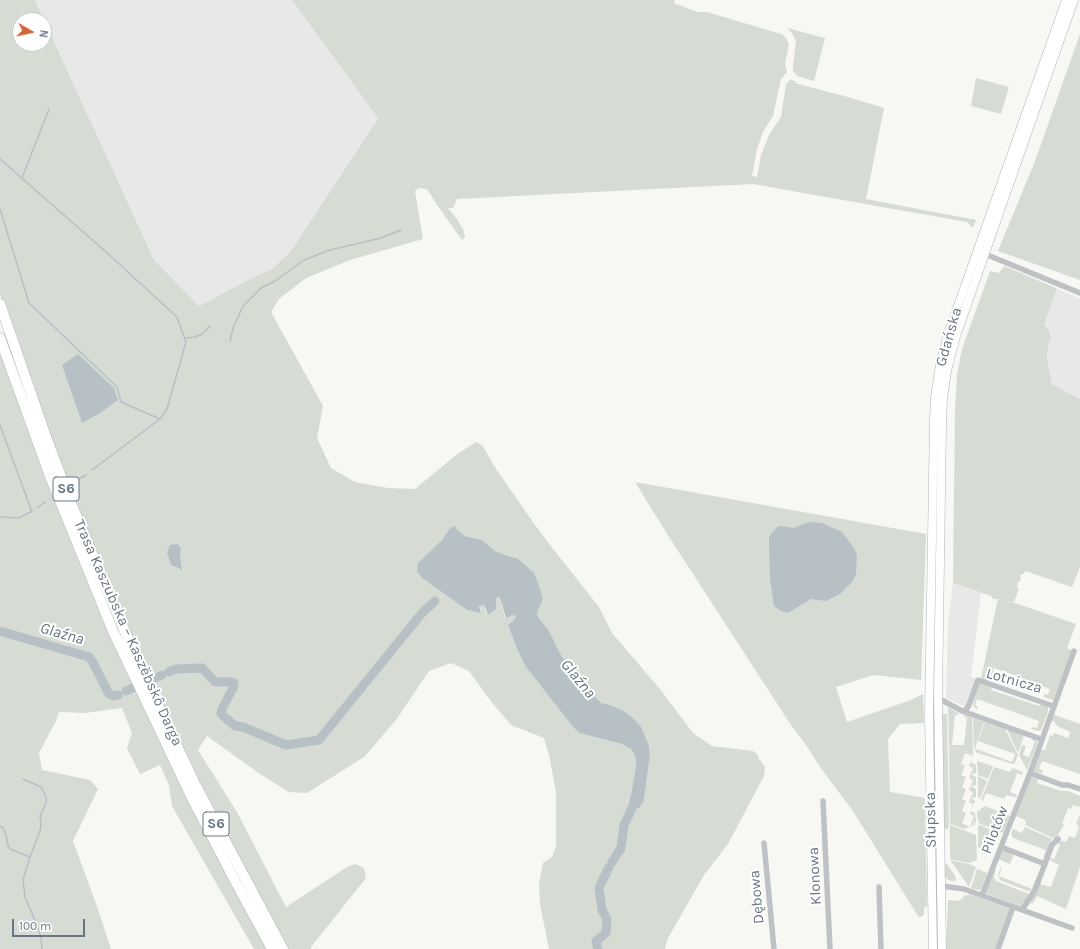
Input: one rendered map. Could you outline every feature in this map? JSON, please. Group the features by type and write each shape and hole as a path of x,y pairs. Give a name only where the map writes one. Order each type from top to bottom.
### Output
{"highway":[{"name":"Trasa Kaszubska – Kaszëbskô Darga","path":"0,304 37,413 137,671 193,800 232,877 272,949"},
{"name":"Trasa Kaszubska – Kaszëbskô Darga","path":"0,338 55,490 113,631 137,671"},
{"name":"Trasa Kaszubska – Kaszëbskô Darga","path":"149,698 283,949"}],"main road":[{"name":"Gdańska","path":"930,692 934,422 935,397 940,365 948,334 1066,0"},
{"name":"Gdańska","path":"938,689 943,398 951,354 1074,0"},
{"path":"1022,148 1024,119"},
{"name":"Słupska","path":"938,689 942,949"},
{"name":"Słupska","path":"930,692 933,949"},
{"path":"932,886 941,886"}],"street":[{"path":"985,254 1080,293"},
{"name":"Pilotów","path":"982,895 1030,773 1074,651"},
{"name":"Lotnicza","path":"960,710 966,710 978,680 1053,706"},
{"path":"938,698 960,710 1041,739"},
{"path":"1030,773 1062,785 1068,785 1080,789"},
{"name":"Klonowa","path":"823,801 830,949"},
{"path":"1022,910 1035,890 1052,845 1058,839"},
{"name":"Dębowa","path":"764,843 774,949"},
{"path":"1001,847 1045,864"},
{"path":"879,886 881,949"},
{"path":"941,886 964,888 1072,928"},
{"path":"998,949 1013,907"}],"shaded area":[{"path":"0,0 35,0 40,12 12,12 12,52 52,52 52,37 154,260 199,306 272,269 291,251 378,118 292,0 675,0 674,3 697,12 707,12 782,34 789,44 785,64 787,72 781,79 773,116 763,132 757,149 752,176 757,177 761,155 769,135 781,117 786,84 791,79 798,84 884,108 866,199 976,220 973,228 967,222 753,184 457,199 453,208 448,208 463,229 465,237 462,240 427,189 419,188 415,191 423,239 350,260 306,278 279,299 271,312 323,406 317,438 331,468 355,482 388,488 415,489 456,455 476,442 483,446 494,466 535,525 599,607 612,633 660,689 693,733 712,746 753,751 758,755 759,760 765,767 764,776 728,844 704,875 667,940 665,949 549,949 540,904 539,884 543,863 552,857 556,847 556,792 544,738 511,725 490,700 469,671 451,663 429,671 396,720 364,757 307,793 289,792 260,774 207,736 198,750 238,814 286,907 347,867 355,864 364,868 366,878 311,947 311,949 288,949 209,801 146,673 70,492 34,395 0,294","holes":["450,528 465,536 482,540 495,551 517,558 543,599 537,613 538,617 548,629 562,657 575,668 580,682 601,703 624,711 634,719 649,746 650,755 644,800 636,767 635,755 631,748 622,744 579,733 573,727 526,667 508,625 516,617 513,615 505,618 500,598 497,597 496,609 486,614 484,604 479,605 481,612 467,610 422,578 417,572 419,563 442,540"]},
{"path":"35,0 292,0 378,117 291,251 272,269 199,306 154,260 52,37 52,12 40,12"},
{"path":"787,28 825,38 814,81 797,76 793,71 796,41 792,33"},
{"path":"1080,34 1080,280 998,251 1035,161"},
{"path":"976,78 1009,87 1001,114 971,106"},
{"path":"1004,266 1056,288 1044,325 1048,329 1051,338 1048,347 1047,359 1052,384 1080,399 1080,567 1072,587 1025,571 1024,574 1021,574 1020,582 1018,582 1017,588 1019,589 1014,602 1003,600 1076,624 1067,648 1072,650 1053,700 1044,697 1044,694 1048,695 1050,689 1022,678 994,668 992,675 995,676 994,679 989,677 992,663 987,681 981,679 997,603 998,600 1002,600 993,599 991,596 953,583 955,410 957,375 962,349 990,271 999,273"},
{"path":"1056,288 1080,299 1080,399 1052,384 1047,359 1048,347 1051,338 1044,325"},
{"path":"0,353 45,478 67,529 267,949 254,949 172,806 169,785 160,765 140,774 127,748 132,733 122,708 85,713 59,712 56,721 39,753 42,770 90,780 98,789 73,841 111,949 0,949"},
{"path":"635,482 926,534 921,680 873,675 836,687 847,722 911,700 923,694 924,723 900,724 888,739 890,792 925,798 927,907 924,907 924,915 920,917 918,916 853,811 791,725"},
{"path":"953,583 981,593 971,677 977,679 969,708 946,698 948,625"},
{"path":"982,683 992,687 991,690 1039,706 1041,704 1048,706 1048,712 1041,730 1038,731 1031,729 1032,727 1037,728 1039,721 977,699 975,705 978,707 977,709 975,708 973,705 979,684"},
{"path":"948,707 959,714 955,715 952,745 964,745 967,718 963,716 972,717 973,754 949,746"},
{"path":"941,714 947,714 948,829 945,829 943,820"},
{"path":"1052,714 1080,724 1080,774 1042,761 1039,769 1043,770 1041,774 1033,771 1040,750 1045,750 1050,735 1053,736 1054,733 1068,738 1070,732 1057,726 1055,722 1050,720"},
{"path":"933,715 935,715 938,877 934,821"},
{"path":"973,718 984,722 974,751"},
{"path":"985,722 1005,729 1018,755 1014,765 1013,763 1012,764 975,752 976,749 1012,762 1015,754 978,741"},
{"path":"1007,729 1024,735 1018,753"},
{"path":"1033,738 1037,740 1037,744 1027,770 1019,755 1022,745 1026,746 1023,755 1029,757 1035,741 1032,740"},
{"path":"949,747 951,747 973,754 973,756 965,753 961,764 965,766 961,775 966,777 962,788 966,789 962,799 966,801 962,811 966,813 962,823 969,827 964,829 950,824"},
{"path":"972,758 971,763 975,764 976,773 971,774 976,777 976,785 971,786 976,789 976,797 971,798 975,801 971,811 975,813 976,820 976,822 972,822 976,824 970,826 974,816 970,814 973,804 969,802 973,792 969,790 973,780 969,778 973,768 969,766"},
{"path":"977,761 993,766 988,779 978,775"},
{"path":"994,767 1010,772 1012,768 1023,772 1022,775 1017,773 1010,792 1017,795 1016,797 1006,795 1004,799 986,793 983,801 981,800"},
{"path":"978,776 987,781 980,799 978,797"},
{"path":"1032,777 1038,779 1037,783 1061,791 1068,791 1080,796 1080,807 1073,805 1071,809 1068,808 1062,824 1064,825 1055,839 1025,825 1025,820 1016,816 1030,778"},
{"path":"985,806 998,811 992,828 980,824 978,821 977,811 980,811 981,808"},
{"path":"999,812 1010,816 1003,833 993,829"},
{"path":"1080,814 1080,867 1066,909 1037,896 1032,904 1030,902 1040,884 1051,887 1059,865 1050,860 1050,858 1054,859 1060,845 1057,843 1059,840 1066,842 1069,836 1075,838 1079,826 1076,824"},
{"path":"950,825 976,835 977,860 969,863 950,859"},
{"path":"980,825 989,829 990,831 983,850 978,847 978,826"},
{"path":"1025,827 1052,839 1045,859 1043,858 1046,850 1013,838 1011,834 1013,829 1022,833"},
{"path":"1002,850 1014,853 1010,864 998,859"},
{"path":"950,860 976,867 969,887"},
{"path":"944,863 947,864 956,877 955,882 945,877"},
{"path":"1001,867 999,876 1032,889 1035,880 1037,881 1033,890 1028,891 1000,880 998,875"},
{"path":"977,869 987,873 981,889 979,890 971,888"},
{"path":"996,870 994,877 996,881 1029,894 1022,907 987,894 986,892 993,871"},
{"path":"969,894 1011,909 997,949 946,949 948,900 958,901 965,895 968,896"}],"water":[{"path":"78,354 114,388 118,400 100,413 82,423 62,365"},
{"path":"808,522 822,523 842,532 857,555 856,574 852,582 840,594 826,601 811,599 788,613 781,611 774,606 770,579 769,537 779,526 794,528"},
{"path":"455,526 457,530 465,536 482,540 495,551 517,558 534,573 543,599 537,613 538,617 548,629 562,657 575,668 580,675 581,682 601,703 624,711 641,727 649,746 650,755 644,800 639,808 631,808 630,802 636,767 635,755 631,749 622,744 579,733 573,727 526,667 508,625 516,617 513,615 506,618 500,598 497,597 496,609 488,615 484,605 479,606 481,613 467,610 422,578 417,572 418,563 442,540 450,528"},
{"path":"177,544 181,548 180,556 182,571 171,565 167,552 170,545"}],"waterway":[{"path":"22,178 49,109"},
{"path":"0,159 105,251 177,317 186,342 167,409 160,419 92,470"},
{"path":"0,209 29,303 117,387 121,402 160,419"},
{"path":"230,341 233,328 243,306 261,288 275,281 304,260 330,250 381,238 401,230"},
{"path":"185,338 195,337 202,334 210,326"},
{"path":"0,425 32,512"},
{"path":"77,480 86,475"},
{"path":"37,508 45,502"},
{"path":"0,517 19,518 32,511"},
{"name":"Glaźna","path":"169,672 175,669 202,668 215,682 234,683 221,714 235,726 243,727 286,745 319,740 422,613 435,601"},
{"name":"Glaźna","path":"0,631 89,657 109,694 113,696 118,695"},
{"name":"Glaźna","path":"126,691 162,675"},
{"path":"23,779 41,787 46,797 46,803 40,816 40,831 23,880 25,897 38,928 42,949"},
{"name":"Glaźna","path":"612,862 621,848 624,825 633,806 635,797"},
{"path":"0,827 3,827 10,849 30,857"},
{"name":"Glaźna","path":"598,949 596,941 606,933 607,919 602,910 599,888 609,867"}]}
